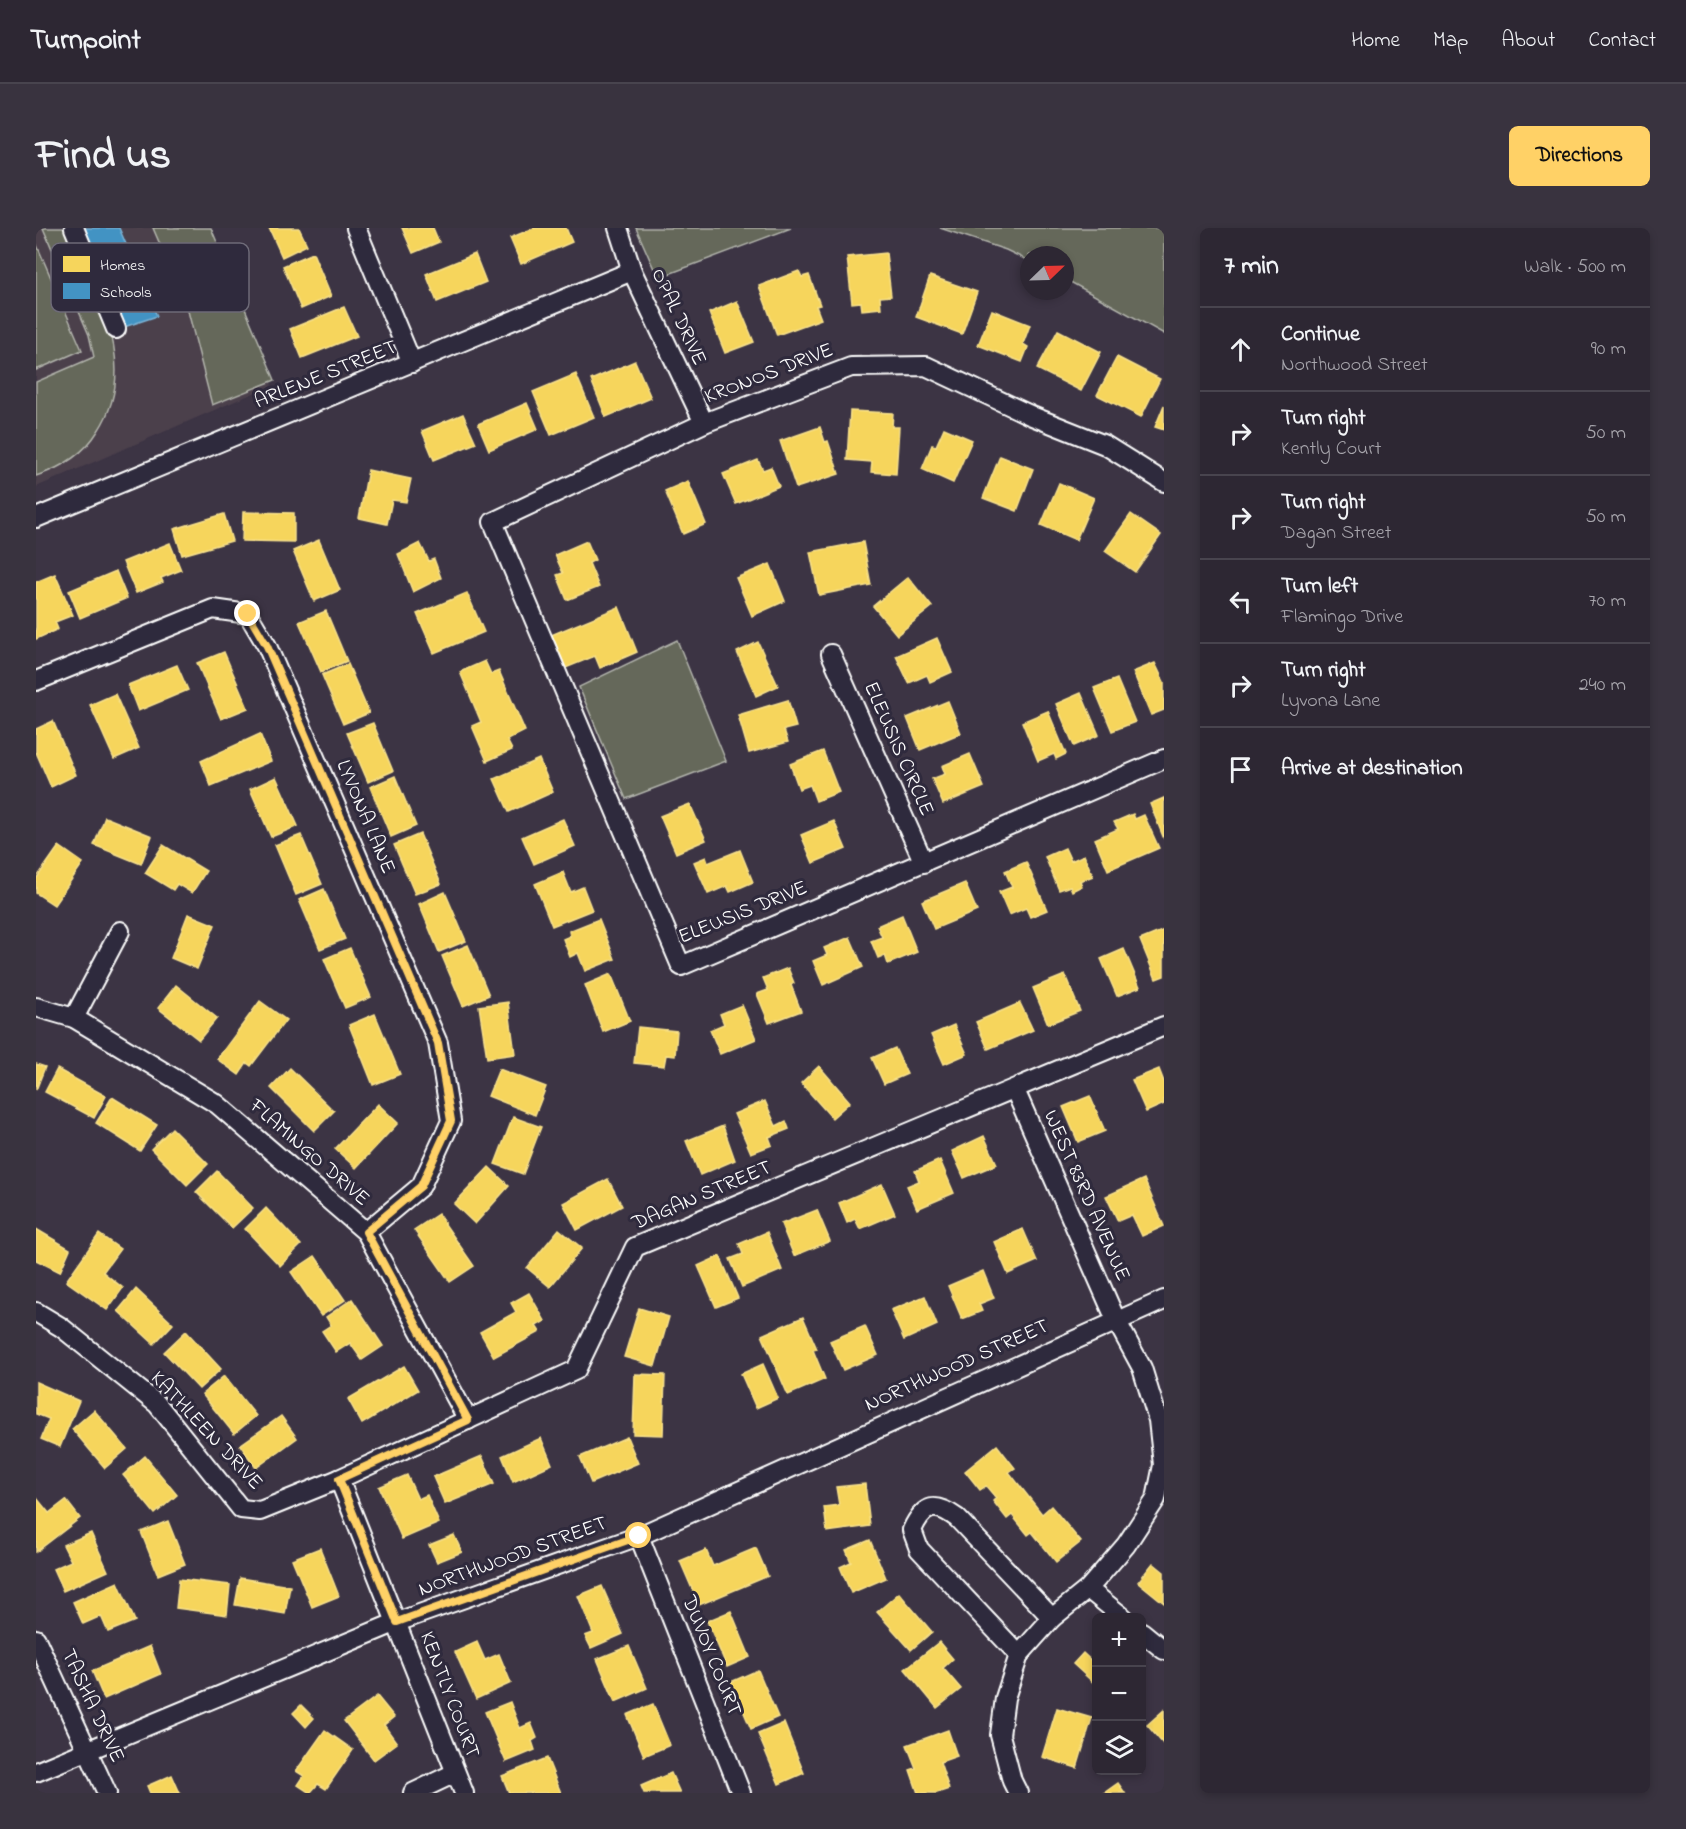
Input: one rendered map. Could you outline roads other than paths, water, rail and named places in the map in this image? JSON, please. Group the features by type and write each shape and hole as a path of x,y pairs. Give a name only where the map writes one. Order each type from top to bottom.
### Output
{"street":[{"path":"74,228 80,243"},
{"path":"356,228 412,363"},
{"name":"OPAL DRIVE","path":"618,228 632,271 704,423"},
{"name":"ARLENE STREET","path":"36,519 632,271"},
{"path":"109,312 116,329"},
{"name":"KRONOS DRIVE","path":"493,522 704,423 851,367 926,366 1032,416 1105,445 1164,482"},
{"name":"ELEUSIS DRIVE","path":"493,522 681,966 1164,759"},
{"name":"LYVONA LANE","path":"36,681 213,609 248,614 267,646 438,1043 451,1121 421,1186 366,1232"},
{"name":"ELEUSIS CIRCLE","path":"831,654 924,863"},
{"path":"74,1018 120,931"},
{"name":"FLAMINGO DRIVE","path":"36,1007 74,1018 218,1104 366,1232 468,1420"},
{"name":"DAGAN STREET","path":"260,1511 339,1479 576,1370 635,1247 1164,1026"},
{"name":"WEST 83RD AVENUE","path":"1015,1090 1116,1320 1142,1368 1158,1420 1163,1465 1156,1499 1126,1545 1088,1588 1052,1618 1019,1655"},
{"name":"NORTHWOOD STREET","path":"36,1772 397,1622 639,1536 1164,1300"},
{"name":"KATHLEEN DRIVE","path":"36,1312 61,1327 157,1404 241,1509 260,1511"},
{"name":"KENTLY COURT","path":"339,1479 464,1793"},
{"path":"1018,1793 1012,1781 1000,1735 1005,1698 1019,1655 919,1548 912,1530 919,1515 928,1508 943,1508 957,1518 1052,1618"},
{"name":"DUVOY COURT","path":"639,1536 741,1793"},
{"path":"1088,1588 1119,1613"},
{"path":"1146,1635 1164,1650"},
{"name":"TASHA DRIVE","path":"36,1639 107,1793"},
{"path":"412,1793 455,1773"}]}
